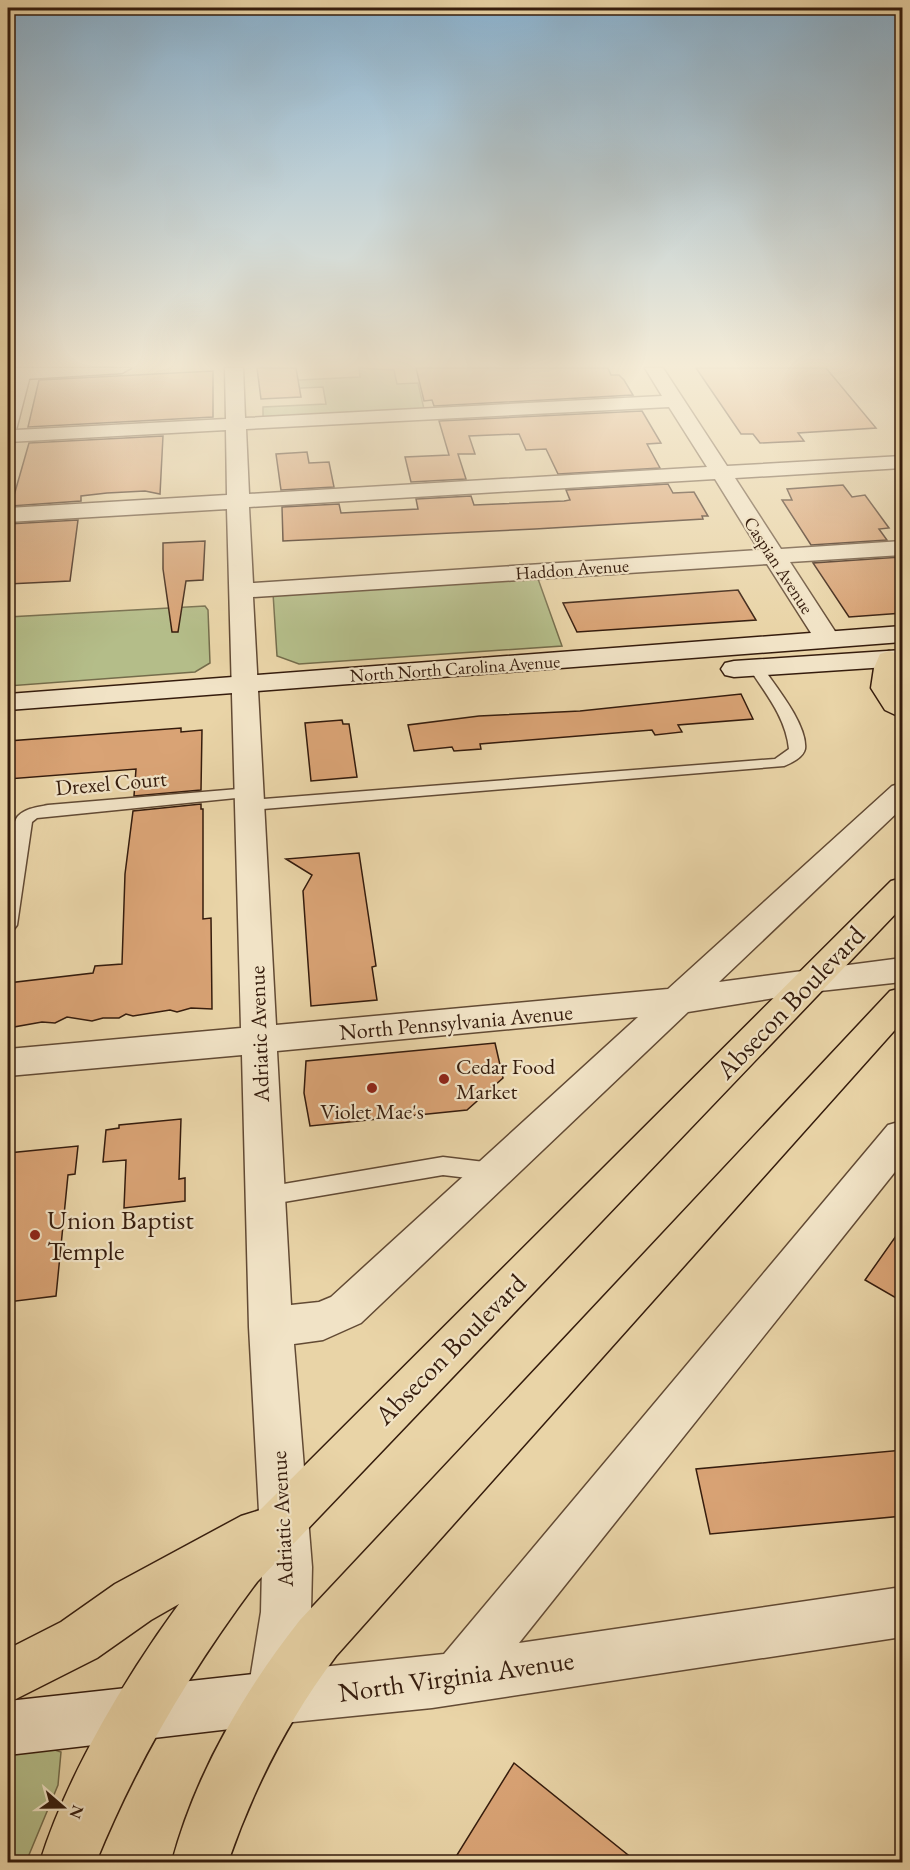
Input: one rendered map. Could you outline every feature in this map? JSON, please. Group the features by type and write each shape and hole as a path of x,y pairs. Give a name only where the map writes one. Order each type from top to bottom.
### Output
{"highway":[{"path":"896,659 883,685 889,699 903,710"},
{"name":"Absecon Boulevard","path":"68,1863 100,1783 135,1715 180,1643 207,1607 284,1519 903,888"},
{"path":"200,1863 240,1758 273,1698 300,1659 903,1000"},
{"path":"8,1677 79,1640 134,1602 284,1519"}],"street":[{"name":"Adriatic Avenue","path":"237,455 244,694 271,1327 284,1519 286,1612 273,1698"},
{"name":"Caspian Avenue","path":"709,455 827,639"},
{"path":"8,514 903,462"},
{"name":"Haddon Avenue","path":"242,591 903,548"},
{"name":"North North Carolina Avenue","path":"8,721 244,694 827,639 903,634"},
{"name":"North North Carolina Avenue","path":"8,702 244,694 896,659"},
{"path":"271,1327 323,1321 346,1310 903,792"},
{"name":"North Pennsylvania Avenue","path":"8,1063 676,1001 811,980 903,970"},
{"path":"458,1678 903,1136"},
{"name":"North Virginia Avenue","path":"8,1728 458,1678 903,1612"}],"lane":[{"name":"Drexel Court","path":"8,925 13,866 24,820 31,814 48,810 250,799 778,763 790,758 797,750 797,739 793,728 756,668"},
{"path":"266,1196 443,1166 493,1172"}],"green space":[{"path":"537,576 562,646 299,664 277,656 273,593"},
{"path":"205,606 208,610 210,663 195,672 8,686 8,617"},
{"path":"39,1745 61,1752 58,1785 26,1862 8,1862 8,1751"}],"building":[{"path":"25,455 162,455 160,494 145,491 107,493 81,496 81,501 11,506"},
{"path":"276,455 308,455 309,463 329,462 334,487 281,490"},
{"path":"458,455 466,479 411,482 405,457"},
{"path":"549,455 653,455 660,468 558,474"},
{"path":"668,484 673,493 694,492 708,516 702,516 703,519 535,529 283,541 282,507 339,504 341,513 418,509 416,499 471,496 474,505 564,501 570,500 566,490"},
{"path":"843,485 852,497 865,495 889,528 879,529 887,540 811,545 782,500 792,500 787,489"},
{"path":"78,520 70,581 8,584 8,524"},
{"path":"205,541 203,580 186,581 178,632 172,632 163,569 163,543"},
{"path":"901,557 903,613 849,617 813,563"},
{"path":"738,590 756,620 577,632 563,603"},
{"path":"741,694 753,719 678,725 682,732 655,735 652,730 480,744 481,749 454,751 452,747 414,751 408,725 479,716 580,711"},
{"path":"342,720 343,724 349,724 357,777 311,781 305,723"},
{"path":"181,728 181,732 202,730 201,790 134,796 136,769 8,779 8,741"},
{"path":"201,804 201,809 203,809 203,919 211,918 212,1009 191,1008 177,1012 170,1010 133,1016 126,1014 119,1018 92,1021 67,1017 55,1023 42,1022 8,1028 8,983 93,973 95,966 122,964 125,874 133,811"},
{"path":"359,853 376,966 372,967 377,1000 311,1006 303,891 312,875 286,859"},
{"path":"495,1043 503,1078 467,1110 310,1126 304,1093 306,1061"},
{"path":"181,1119 179,1179 185,1178 185,1201 124,1208 126,1160 103,1162 106,1130 119,1128 119,1125"},
{"name":"Union Baptist Temple","path":"78,1146 75,1174 68,1175 56,1296 8,1302 8,1153"},
{"path":"903,1226 903,1302 865,1280"},
{"path":"903,1450 903,1516 710,1534 696,1469"},
{"path":"514,1763 638,1863 452,1863"}],"place":[{"name":"Cedar Food Market","path":"444,1079"},
{"name":"Violet Mae's","path":"372,1088"},
{"name":"Union Baptist Temple","path":"35,1235"}]}
